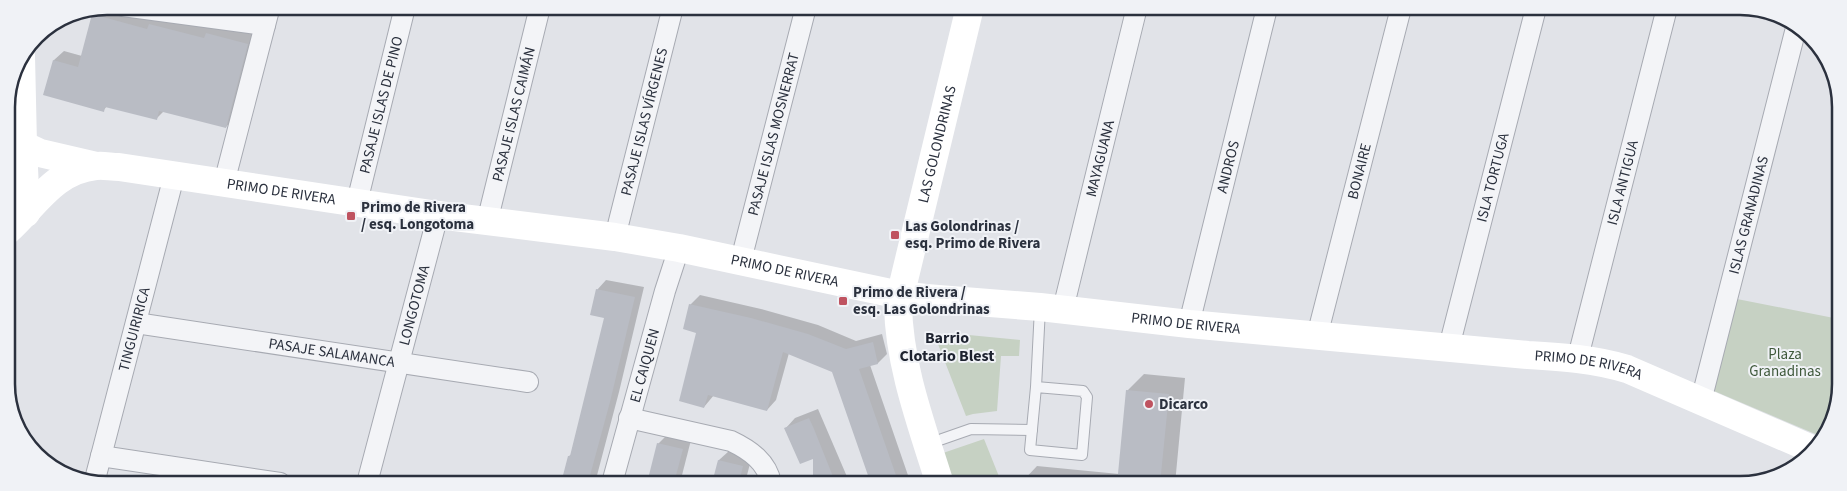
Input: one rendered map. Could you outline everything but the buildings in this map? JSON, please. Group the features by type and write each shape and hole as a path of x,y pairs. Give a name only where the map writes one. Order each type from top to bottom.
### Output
{"street":[{"path":"224,184 267,16 253,15"},
{"name":"PASAJE ISLAS DE PINO","path":"357,202 403,15"},
{"name":"PASAJE ISLAS CAIMÁN","path":"487,222 538,15"},
{"name":"PASAJE ISLAS VÍRGENES","path":"614,237 670,15"},
{"name":"PASAJE ISLAS MOSNERRAT","path":"741,260 804,15"},
{"name":"LAS GOLONDRINAS","path":"937,476 906,366 899,324 900,294 968,15"},
{"name":"MAYAGUANA","path":"1051,308 1135,15"},
{"name":"ANDROS","path":"1190,324 1265,15"},
{"name":"BONAIRE","path":"1317,336 1399,15"},
{"name":"ISLA TORTUGA","path":"1449,347 1534,15"},
{"name":"ISLA ANTIGUA","path":"1578,358 1664,15"},
{"name":"ISLAS GRANADINAS","path":"1701,401 1795,33"},
{"path":"17,222 23,145 22,73"},
{"path":"23,145 40,153 97,166"},
{"name":"PRIMO DE RIVERA","path":"17,222 45,190 56,181 79,169 97,166 119,167 487,222 614,237 741,260 926,298 1051,308 1190,324 1578,358 1605,362 1627,369 1806,447"},
{"name":"TINGUIRIRICA","path":"96,475 174,176"},
{"name":"LONGOTOMA","path":"369,476 438,215"},
{"name":"EL CAIQUEN","path":"614,476 665,291 679,248"},
{"name":"PASAJE SALAMANCA","path":"136,323 528,382"},
{"path":"630,418 731,441 746,448 761,460 768,476"},
{"path":"101,456 234,476"}],"lane":[{"path":"1036,387 1083,391 1087,398 1082,454 1030,450 1036,387 1051,308"},
{"path":"927,444 972,429 1032,430"}],"green space":[{"name":"Plaza Granadinas","path":"1737,299 1832,318 1832,390 1829,408 1817,435 1714,391"},
{"path":"948,333 1020,340 1019,356 1001,356 997,411 966,416 938,344"},
{"path":"984,439 999,476 950,476 943,453"}],"place":[{"name":"Primo de Rivera / esq. Longotoma","path":"351,216"},
{"name":"Las Golondrinas / esq. Primo de Rivera","path":"895,235"},
{"name":"Primo de Rivera / esq. Las Golondrinas","path":"843,301"},
{"name":"Dicarco","path":"1149,404"}],"district":[{"name":"Barrio Clotario Blest","path":"947,346"}]}
